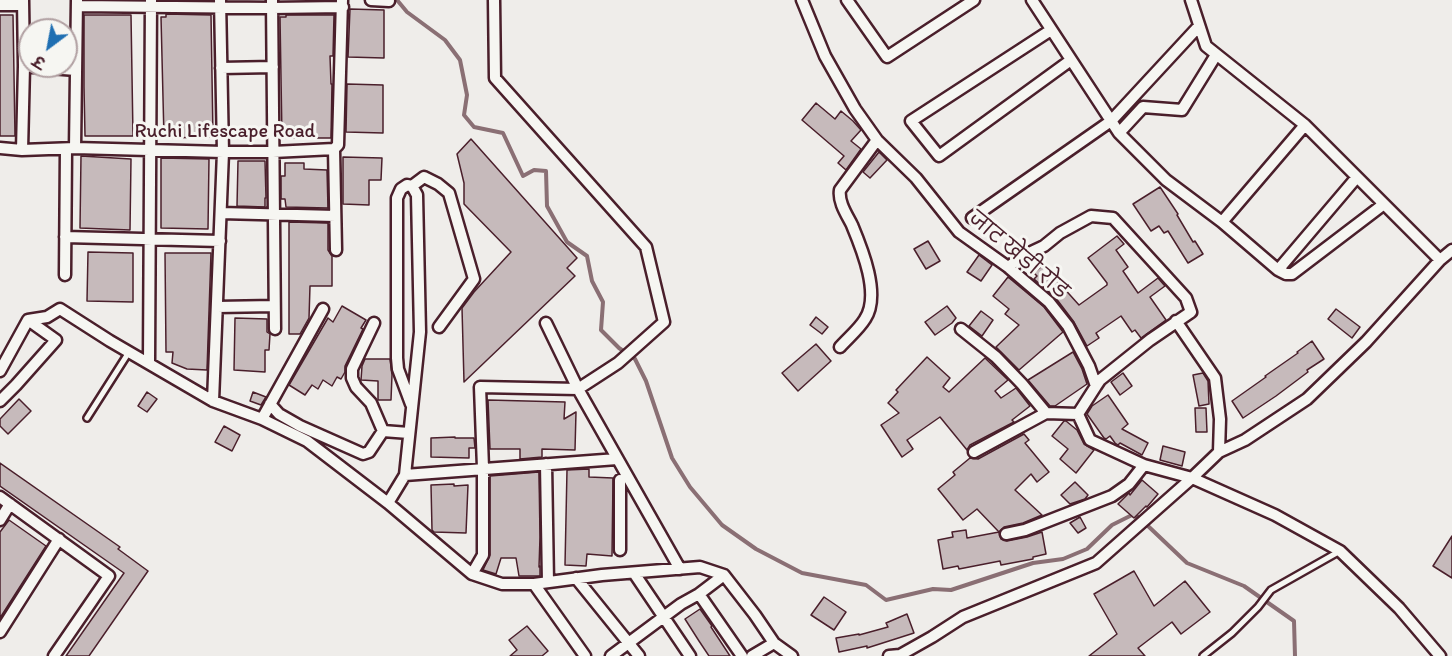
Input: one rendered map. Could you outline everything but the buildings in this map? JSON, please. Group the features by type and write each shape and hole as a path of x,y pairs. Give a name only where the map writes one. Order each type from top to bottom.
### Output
{"street":[{"path":"371,0 389,1"},
{"path":"472,574 483,555 480,387 578,389 618,363 664,322 645,247 495,78 494,0"},
{"name":"जाट खेड़ी रोड","path":"802,0 825,56 855,109 877,140 916,178 959,232 1008,267 1049,302 1068,326 1089,366 1096,387"},
{"path":"847,0 887,57 974,0"},
{"path":"1032,0 1119,133 1166,180 1222,222 1278,270 1292,274 1384,204"},
{"path":"1191,0 1206,46 1305,125 1440,260"},
{"path":"0,5 23,3 23,18"},
{"path":"77,18 77,3 342,3"},
{"path":"149,363 151,3"},
{"path":"213,401 223,152 220,3"},
{"name":"Ruchi Lifescape Road","path":"0,148 223,152 334,149 338,145 342,3"},
{"path":"272,4 274,329"},
{"path":"972,218 1111,121 1199,26"},
{"path":"1052,30 911,121 939,156 1071,60"},
{"path":"1119,133 1143,108 1182,110 1216,55"},
{"path":"221,68 273,67"},
{"path":"22,150 24,78"},
{"path":"65,275 65,237 75,78"},
{"path":"1222,222 1305,125"},
{"path":"840,347 867,317 871,282 858,239 841,201 840,190 877,140"},
{"path":"334,149 336,250"},
{"path":"412,407 398,369 397,358 397,198 400,189 407,185 412,186 424,177 449,193 474,279 439,327"},
{"path":"1278,270 1357,177"},
{"path":"388,503 405,475 420,332 417,195 412,186"},
{"path":"221,213 335,216"},
{"path":"1008,267 1044,246 1060,232 1091,216 1113,218 1186,298 1191,312 1100,380 1078,414"},
{"path":"65,237 219,241"},
{"path":"896,656 963,617 1095,563 1219,452 1245,440 1307,399 1366,342 1440,260 1452,250"},
{"path":"217,307 274,306"},
{"path":"0,371 28,321 47,316 60,309 213,401 262,419 307,441 388,503 472,574 502,584 534,584 602,574 700,567 724,575 774,643 792,656"},
{"path":"262,419 323,309"},
{"path":"0,401 56,340 28,321"},
{"path":"1176,321 1215,378 1220,419 1219,452"},
{"path":"374,323 352,369 352,378 356,387 371,403 383,431"},
{"path":"546,323 578,389 680,569"},
{"path":"961,329 996,357 1023,384 1046,413"},
{"path":"270,404 279,414 300,426 363,454 369,452 383,431"},
{"path":"974,452 1046,413 1078,414"},
{"path":"1078,414 1090,440 1144,465 1192,478 1275,514 1340,551 1399,608 1440,656"},
{"path":"383,431 409,433"},
{"path":"405,475 617,459"},
{"path":"546,464 548,582"},
{"path":"1006,534 1034,527 1112,496 1129,484 1144,465"},
{"path":"620,480 620,550"},
{"path":"621,502 633,486"},
{"path":"0,497 109,576 54,656"},
{"path":"0,520 10,504"},
{"path":"0,632 59,540"},
{"path":"634,573 690,656"},
{"path":"611,656 724,575"},
{"path":"576,578 639,656"},
{"path":"534,584 585,656"},
{"path":"699,594 742,656"},
{"path":"752,656 774,643"}],"lane":[{"path":"87,418 129,352"},
{"path":"1203,656 1232,633 1271,590 1340,551"}],"waterway":[{"path":"397,0 407,12 445,40 460,60 467,95 464,115 474,127 503,133 523,176 534,170 546,171 547,206 567,242 587,256 592,281 603,302 601,330 619,348 635,359 646,381 672,458 690,487 722,525 756,549 802,573 866,585 886,600 933,589 951,590 1033,563 1063,559 1087,549 1112,525 1132,515 1141,518 1187,563 1244,586 1294,621 1295,656"}]}
